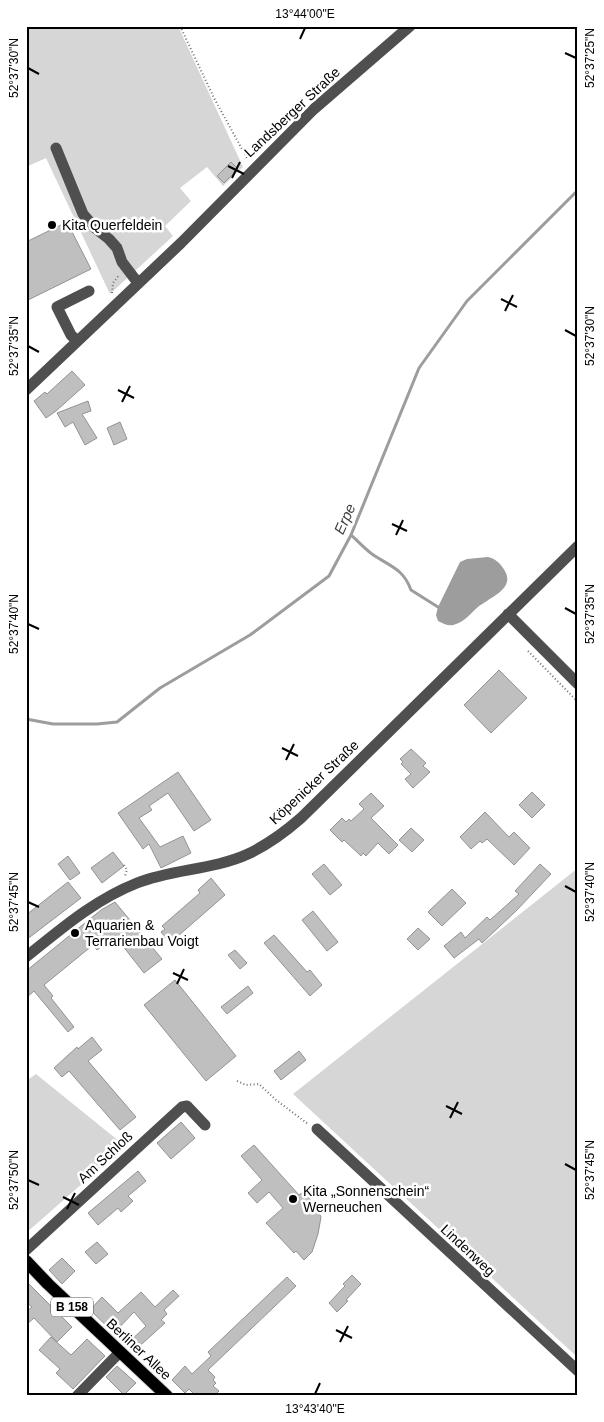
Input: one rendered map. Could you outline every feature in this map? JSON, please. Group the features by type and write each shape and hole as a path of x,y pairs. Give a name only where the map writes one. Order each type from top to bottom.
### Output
{"main road":[{"name":"Berliner Allee","path":"26,1261 167,1396"}],"street":[{"name":"Landsberger Straße","path":"26,390 181,243 253,168 314,110 410,26"},
{"path":"56,148 83,214 95,228 110,239 117,248 126,268 138,283"},
{"path":"77,341 71,335 57,307 89,291"},
{"name":"Köpenicker Straße","path":"26,957 86,910 110,895 154,878 238,858 261,848 279,836 308,811 578,546"},
{"path":"508,614 578,684"},
{"name":"Am Schloß","path":"26,1250 182,1107 187,1106 204,1125"},
{"name":"Lindenweg","path":"317,1129 578,1371"},
{"path":"78,1396 120,1352"}],"path":[{"path":"180,26 214,98 253,168"},
{"path":"114,306 111,297 113,283 126,268"},
{"path":"525,648 578,702"},
{"path":"124,865 127,870 125,876"},
{"path":"237,1082 246,1085 259,1084 276,1100 317,1129"}],"shaded area":[{"path":"26,26 55,26 57,29 62,26 178,26 243,167 223,186 207,167 180,188 191,201 165,226 173,236 110,294 46,158 26,167"},
{"path":"488,557 496,561 503,568 507,575 505,586 495,596 459,623 449,625 438,621 436,615 438,607 460,562 467,559"},
{"path":"578,868 578,1351 575,1355 293,1094"},
{"path":"36,1074 125,1146 26,1233 26,1081"}],"building":[{"path":"231,162 238,169 224,183 217,176"},
{"path":"67,222 91,269 26,301 26,242"},
{"path":"72,371 85,385 46,418 34,401 45,392 47,394"},
{"path":"88,401 91,411 82,414 97,438 85,445 73,422 65,427 57,413"},
{"path":"120,422 127,439 114,445 107,428"},
{"path":"499,670 527,698 491,733 464,705"},
{"path":"411,749 426,763 423,766 430,772 413,788 405,779 411,774 401,764 403,762 400,759"},
{"path":"178,772 211,820 194,831 168,793 149,806 152,810 139,818 160,847 183,836 191,853 161,868 149,844 143,849 118,813"},
{"path":"532,792 545,805 532,818 519,805"},
{"path":"371,793 384,806 371,818 398,845 389,854 378,843 366,856 363,853 361,856 330,830 342,818 346,822 349,819 351,821 364,809 359,804"},
{"path":"485,812 509,837 514,832 530,848 514,865 487,839 482,843 480,841 471,849 460,837"},
{"path":"411,828 424,840 412,852 399,840"},
{"path":"113,852 124,866 102,883 91,868"},
{"path":"68,856 80,873 70,880 58,864"},
{"path":"324,864 342,885 330,895 312,874"},
{"path":"540,864 551,874 482,943 479,939 454,958 444,946 461,932 465,938 487,917 490,920 519,894 515,891"},
{"path":"211,878 225,895 170,943 161,932 165,929 162,926 200,893 198,890"},
{"path":"68,882 81,898 26,940 26,915"},
{"path":"452,889 466,903 442,926 428,912"},
{"path":"115,902 162,959 144,973 115,936 97,950 93,945 44,985 53,996 51,998 74,1027 68,1032 34,991 26,998 26,971 101,910"},
{"path":"313,911 338,942 327,951 302,920"},
{"path":"418,928 430,939 418,950 407,939"},
{"path":"274,935 307,972 310,970 322,985 310,996 264,943"},
{"path":"235,950 247,963 240,969 228,955"},
{"path":"175,980 236,1056 206,1081 144,1005"},
{"path":"248,986 253,993 227,1014 221,1007"},
{"path":"92,1037 102,1050 88,1061 136,1117 120,1130 69,1071 62,1077 54,1068 77,1047 78,1049"},
{"path":"299,1051 306,1060 281,1080 274,1071"},
{"path":"181,1122 195,1138 171,1159 157,1143"},
{"name":"Kita „Sonnenschein“ Werneuchen","path":"254,1145 299,1195 303,1192 315,1204 321,1217 312,1252 304,1260 296,1251 294,1253 266,1223 283,1208 269,1192 257,1203 248,1193 262,1180 241,1156"},
{"path":"138,1171 146,1181 128,1196 133,1201 121,1212 118,1208 98,1225 88,1213"},
{"path":"97,1242 108,1254 96,1264 85,1252"},
{"path":"62,1258 75,1271 62,1284 49,1270"},
{"path":"352,1275 361,1284 337,1312 329,1303 345,1286 343,1284"},
{"path":"287,1277 296,1286 208,1370 215,1377 213,1380 216,1383 213,1386 219,1391 214,1396 196,1396 189,1389 185,1393 172,1380 185,1366 192,1374 211,1356 208,1352"},
{"path":"26,1281 72,1327 57,1342 34,1318 26,1325 26,1312 32,1307 26,1302"},
{"path":"173,1290 179,1296 164,1310 167,1314 161,1320 165,1323 133,1352 126,1345 146,1326 134,1312 114,1333 90,1310 102,1297 118,1313 141,1292 155,1307"},
{"path":"51,1337 71,1355 87,1339 105,1356 73,1389 56,1373 60,1369 39,1350"},
{"path":"117,1366 136,1383 124,1395 106,1377"}],"waterway":[{"name":"Erpe","path":"26,719 53,724 117,722 160,688 250,635 329,576 351,535 419,368 467,301 578,190"},
{"path":"351,535 372,554 400,572 411,590 438,607"}],"place":[{"name":"Kita Querfeldein","path":"52,225"},
{"name":"Aquarien & Terrarienbau Voigt","path":"75,933"},
{"name":"Kita „Sonnenschein“ Werneuchen","path":"293,1199"}]}
